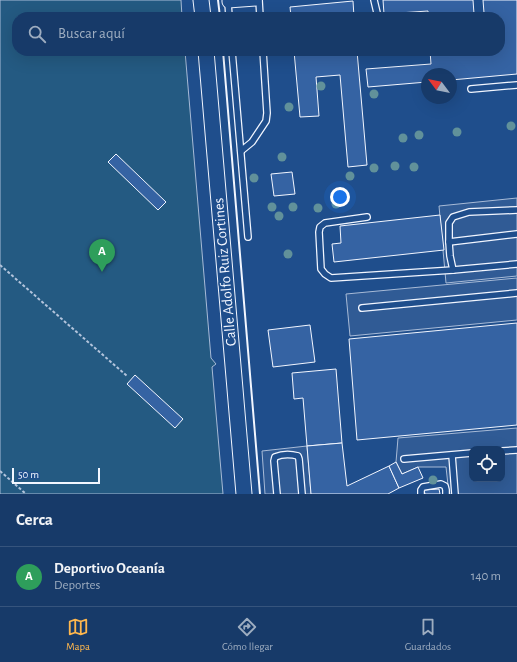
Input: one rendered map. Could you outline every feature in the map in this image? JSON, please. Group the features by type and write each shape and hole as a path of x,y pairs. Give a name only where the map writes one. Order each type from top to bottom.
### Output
{"street":[{"path":"201,0 202,12"},
{"path":"228,1 256,0"},
{"name":"Calle Adolfo Ruiz Cortines","path":"206,56 244,494"}],"lane":[{"path":"259,0 260,12"},
{"path":"374,0 377,12"},
{"path":"228,1 229,12"},
{"path":"232,56 248,237"},
{"path":"241,151 252,142 266,121 267,113 263,56"},
{"path":"471,89 517,85"},
{"path":"453,270 450,256 449,223 453,217 469,212 517,210"},
{"path":"367,217 325,223 320,227 321,269 331,278 517,264"},
{"path":"449,242 517,234"},
{"path":"362,308 517,293"},
{"path":"505,451 517,450"},
{"path":"404,459 469,453"},
{"path":"277,494 274,461 279,455 298,456 302,494"},
{"path":"452,455 455,494"},
{"path":"421,494 423,487 441,484 445,486 446,494"}],"path":[{"path":"0,265 127,376"},
{"path":"0,472 26,494"}],"shaded area":[{"path":"0,0 181,0 182,12 12,12 12,56 185,56 211,358 216,364 212,367 223,494 0,494"},
{"path":"517,198 517,276 446,283 439,206"},
{"path":"517,278 517,320 350,336 346,294"},
{"path":"517,428 517,494 449,494 446,467 418,467 402,474 396,462 398,438"},
{"path":"307,446 311,494 265,494 262,451"}],"building":[{"path":"383,0 473,0 474,12 384,12"},
{"path":"483,0 517,0 517,74 457,79 457,68 421,68 421,83 368,87 366,69 431,64 430,56 505,56 505,12 484,12"},
{"path":"353,1 354,12 290,12 290,7"},
{"path":"294,56 357,56 367,165 348,167 340,75 316,77 319,116 300,117"},
{"path":"116,154 166,202 158,210 108,162"},
{"path":"292,172 295,194 274,196 271,174"},
{"path":"440,215 444,250 334,262 332,244 341,243 340,226"},
{"path":"517,323 517,425 357,440 349,339"},
{"path":"310,325 315,362 273,367 268,330"},
{"path":"336,369 342,443 307,446 303,398 294,399 292,373"},
{"path":"135,375 183,419 175,428 127,384"},
{"path":"342,443 347,486 389,466 399,488 388,494 311,494 307,446"},
{"path":"396,462 402,474 418,467 423,478 399,488 389,466"},
{"path":"439,489 440,494 425,494 424,490"}],"wall":[{"path":"218,0 219,12"},
{"path":"223,56 260,494"}],"place":[{"name":"Deportivo Oceanía","path":"102,272"}]}
